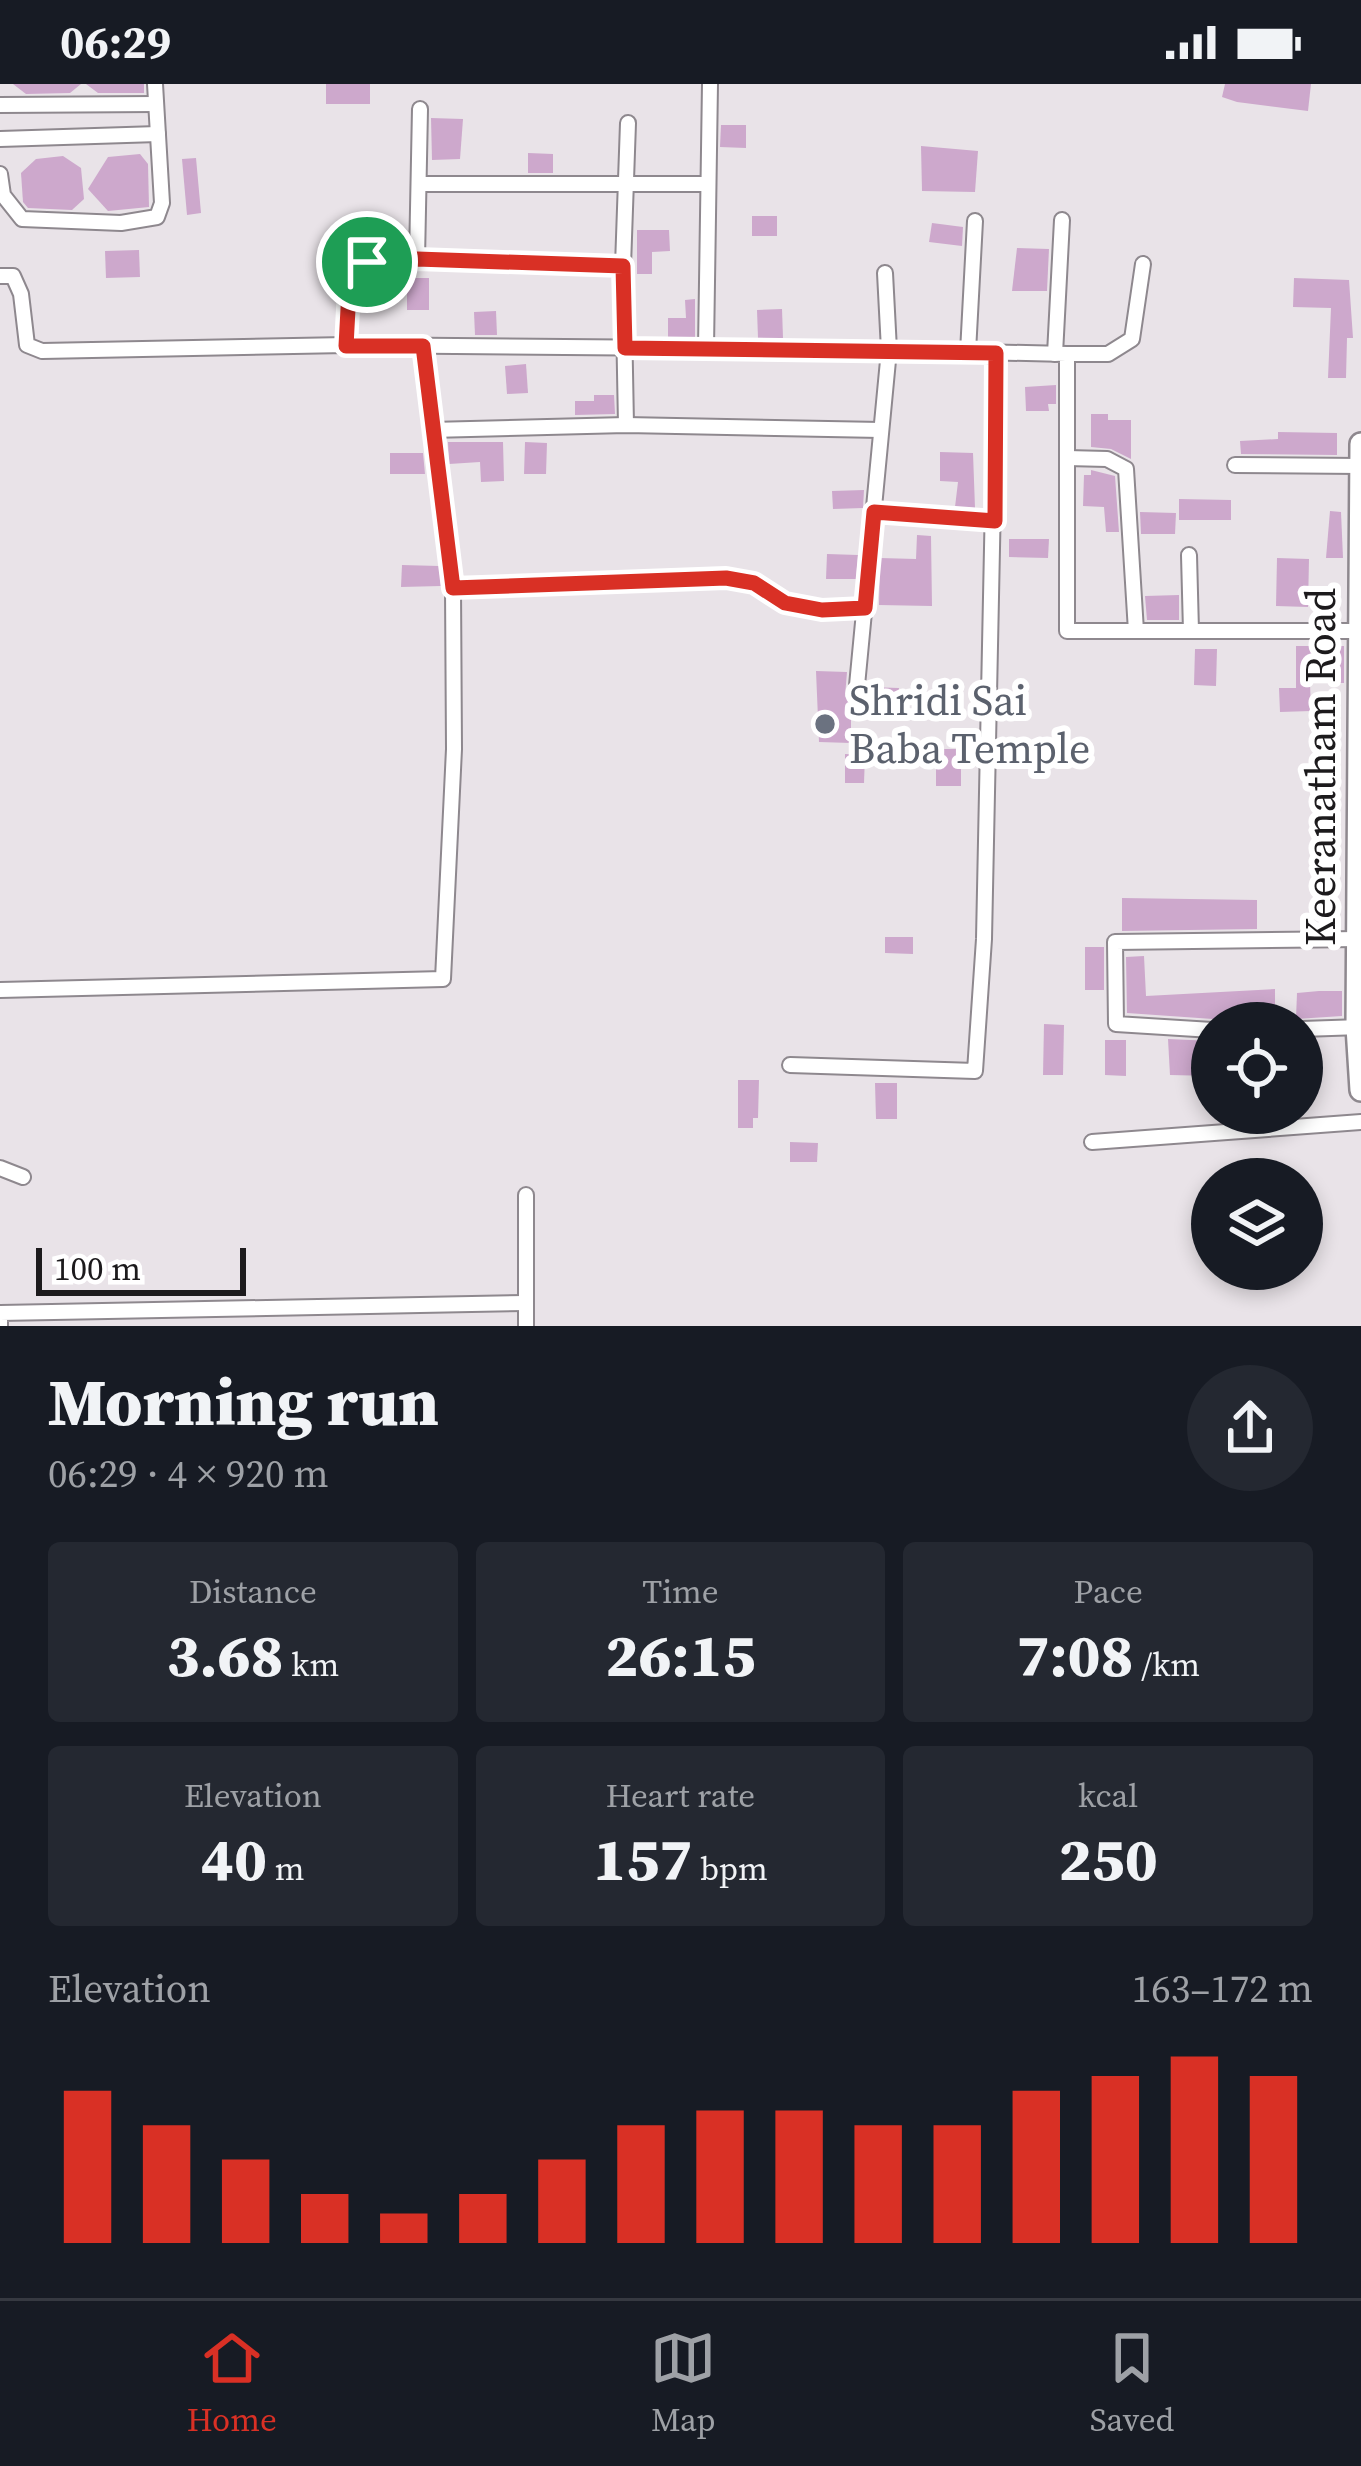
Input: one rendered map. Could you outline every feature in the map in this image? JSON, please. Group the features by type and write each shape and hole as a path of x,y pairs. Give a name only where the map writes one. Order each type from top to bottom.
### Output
{"street":[{"path":"0,174 3,195 22,219 121,223 157,218 162,203 155,84"},
{"path":"706,349 710,84"},
{"path":"0,105 156,104"},
{"path":"417,259 420,110"},
{"path":"626,425 623,266 628,123"},
{"path":"0,139 158,134"},
{"path":"420,184 706,184"},
{"path":"1062,220 1067,631 1191,631 1359,645"},
{"path":"968,352 975,221"},
{"path":"346,346 350,272 367,262 417,259 623,266"},
{"path":"0,276 13,276 21,293 26,345 42,351 423,346 1108,354 1132,339 1143,264"},
{"path":"856,695 889,350 885,273"},
{"path":"0,990 442,979 454,749 453,588 423,346"},
{"path":"790,1065 975,1071 983,993 996,353"},
{"path":"431,430 626,425 881,430"},
{"name":"Keeranatham Road","path":"1361,444 1361,1090"},
{"path":"1067,458 1107,459 1126,469 1136,631"},
{"path":"1235,465 1360,466"},
{"path":"874,512 995,521"},
{"path":"1189,554 1191,631"},
{"path":"453,588 726,578 754,583 785,603 822,610 865,608"},
{"path":"1191,1029 1116,1024 1115,942 1360,940"},
{"path":"1323,1028 1359,1027"},
{"path":"1092,1142 1361,1122"},
{"path":"0,1168 23,1177"},
{"path":"526,1195 526,1326"},
{"path":"0,1326 0,1313 525,1303"}],"building":[{"path":"13,84 81,84 70,93 26,94"},
{"path":"86,84 144,84 144,93 98,93"},
{"path":"326,84 370,84 370,104 326,104"},
{"path":"1225,84 1311,84 1308,111 1237,102 1222,97"},
{"path":"431,118 463,119 460,159 432,160"},
{"path":"721,125 746,125 746,148 720,147"},
{"path":"921,146 978,151 975,192 922,191"},
{"path":"528,153 553,154 553,173 528,173"},
{"path":"140,154 148,164 149,207 108,211 88,189 108,157"},
{"path":"63,156 81,168 84,199 72,210 28,208 23,202 21,173 36,159"},
{"path":"196,158 201,213 187,215 182,159"},
{"path":"752,216 777,216 777,236 752,236"},
{"path":"932,223 963,227 962,246 929,242"},
{"path":"637,230 669,230 670,251 652,252 652,274 637,274"},
{"path":"1017,248 1049,249 1047,291 1012,291"},
{"path":"139,250 140,277 106,278 105,251"},
{"path":"407,278 429,278 429,310 407,310"},
{"path":"1294,278 1349,280 1353,338 1347,338 1346,378 1328,378 1331,308 1293,307"},
{"path":"695,299 695,337 668,337 668,318 686,318 685,300"},
{"path":"782,309 783,338 758,338 757,310"},
{"path":"496,311 497,335 475,335 474,312"},
{"path":"526,364 528,393 507,394 505,366"},
{"path":"1056,385 1056,404 1048,404 1049,411 1026,411 1025,387"},
{"path":"594,395 614,395 615,414 575,415 575,401 594,401"},
{"path":"1091,414 1131,420 1131,459 1111,449 1091,447"},
{"path":"1278,432 1337,433 1337,455 1241,454 1240,441 1278,439"},
{"path":"448,442 503,442 504,481 481,482 480,462 449,464"},
{"path":"525,442 547,443 546,474 524,474"},
{"path":"940,452 973,453 975,508 955,507 958,482 940,481"},
{"path":"390,453 423,453 425,474 390,474"},
{"path":"1091,470 1115,476 1119,532 1106,532 1104,507 1083,506 1084,475 1091,475"},
{"path":"864,490 863,508 833,509 832,491"},
{"path":"1179,499 1231,500 1231,520 1179,520"},
{"path":"1330,511 1341,512 1343,558 1326,558"},
{"path":"1140,512 1176,513 1175,534 1141,534"},
{"path":"917,535 931,536 932,606 879,605 880,558 916,559"},
{"path":"1009,539 1049,539 1048,558 1009,557"},
{"path":"827,554 858,555 856,579 826,579"},
{"path":"1277,558 1309,559 1308,607 1276,606"},
{"path":"402,565 439,566 441,586 401,587"},
{"path":"1179,595 1179,620 1147,620 1145,596"},
{"path":"1296,646 1344,646 1344,683 1310,683 1311,711 1280,712 1279,688 1296,688"},
{"path":"1195,649 1217,649 1216,686 1194,685"},
{"path":"816,671 847,672 851,743 819,742"},
{"path":"868,687 899,688 898,708 860,706"},
{"path":"936,749 961,749 961,786 936,786"},
{"path":"845,754 865,755 864,783 845,783"},
{"path":"1122,898 1257,900 1257,929 1122,931"},
{"path":"885,937 913,937 913,954 885,953"},
{"path":"1085,947 1104,947 1104,990 1085,990"},
{"path":"1144,956 1146,996 1275,989 1275,1002 1191,1002 1191,1017 1127,1013 1126,957"},
{"path":"1342,991 1342,1016 1323,1017 1323,1002 1297,1002 1297,993"},
{"path":"1044,1024 1064,1025 1063,1075 1043,1075"},
{"path":"1168,1039 1191,1040 1191,1076 1170,1075"},
{"path":"1105,1040 1126,1040 1126,1076 1105,1075"},
{"path":"738,1080 759,1080 758,1118 753,1118 753,1128 738,1128"},
{"path":"875,1083 897,1083 897,1119 876,1119"},
{"path":"790,1142 818,1143 817,1162 790,1162"}],"place":[{"name":"Shridi Sai Baba Temple","path":"825,724"}],"route":[{"path":"417,259 623,266 625,348 996,353 995,521 874,512 865,608 822,610 785,603 754,583 726,578 453,588 423,346 346,346 350,272 367,262 417,259"}]}
